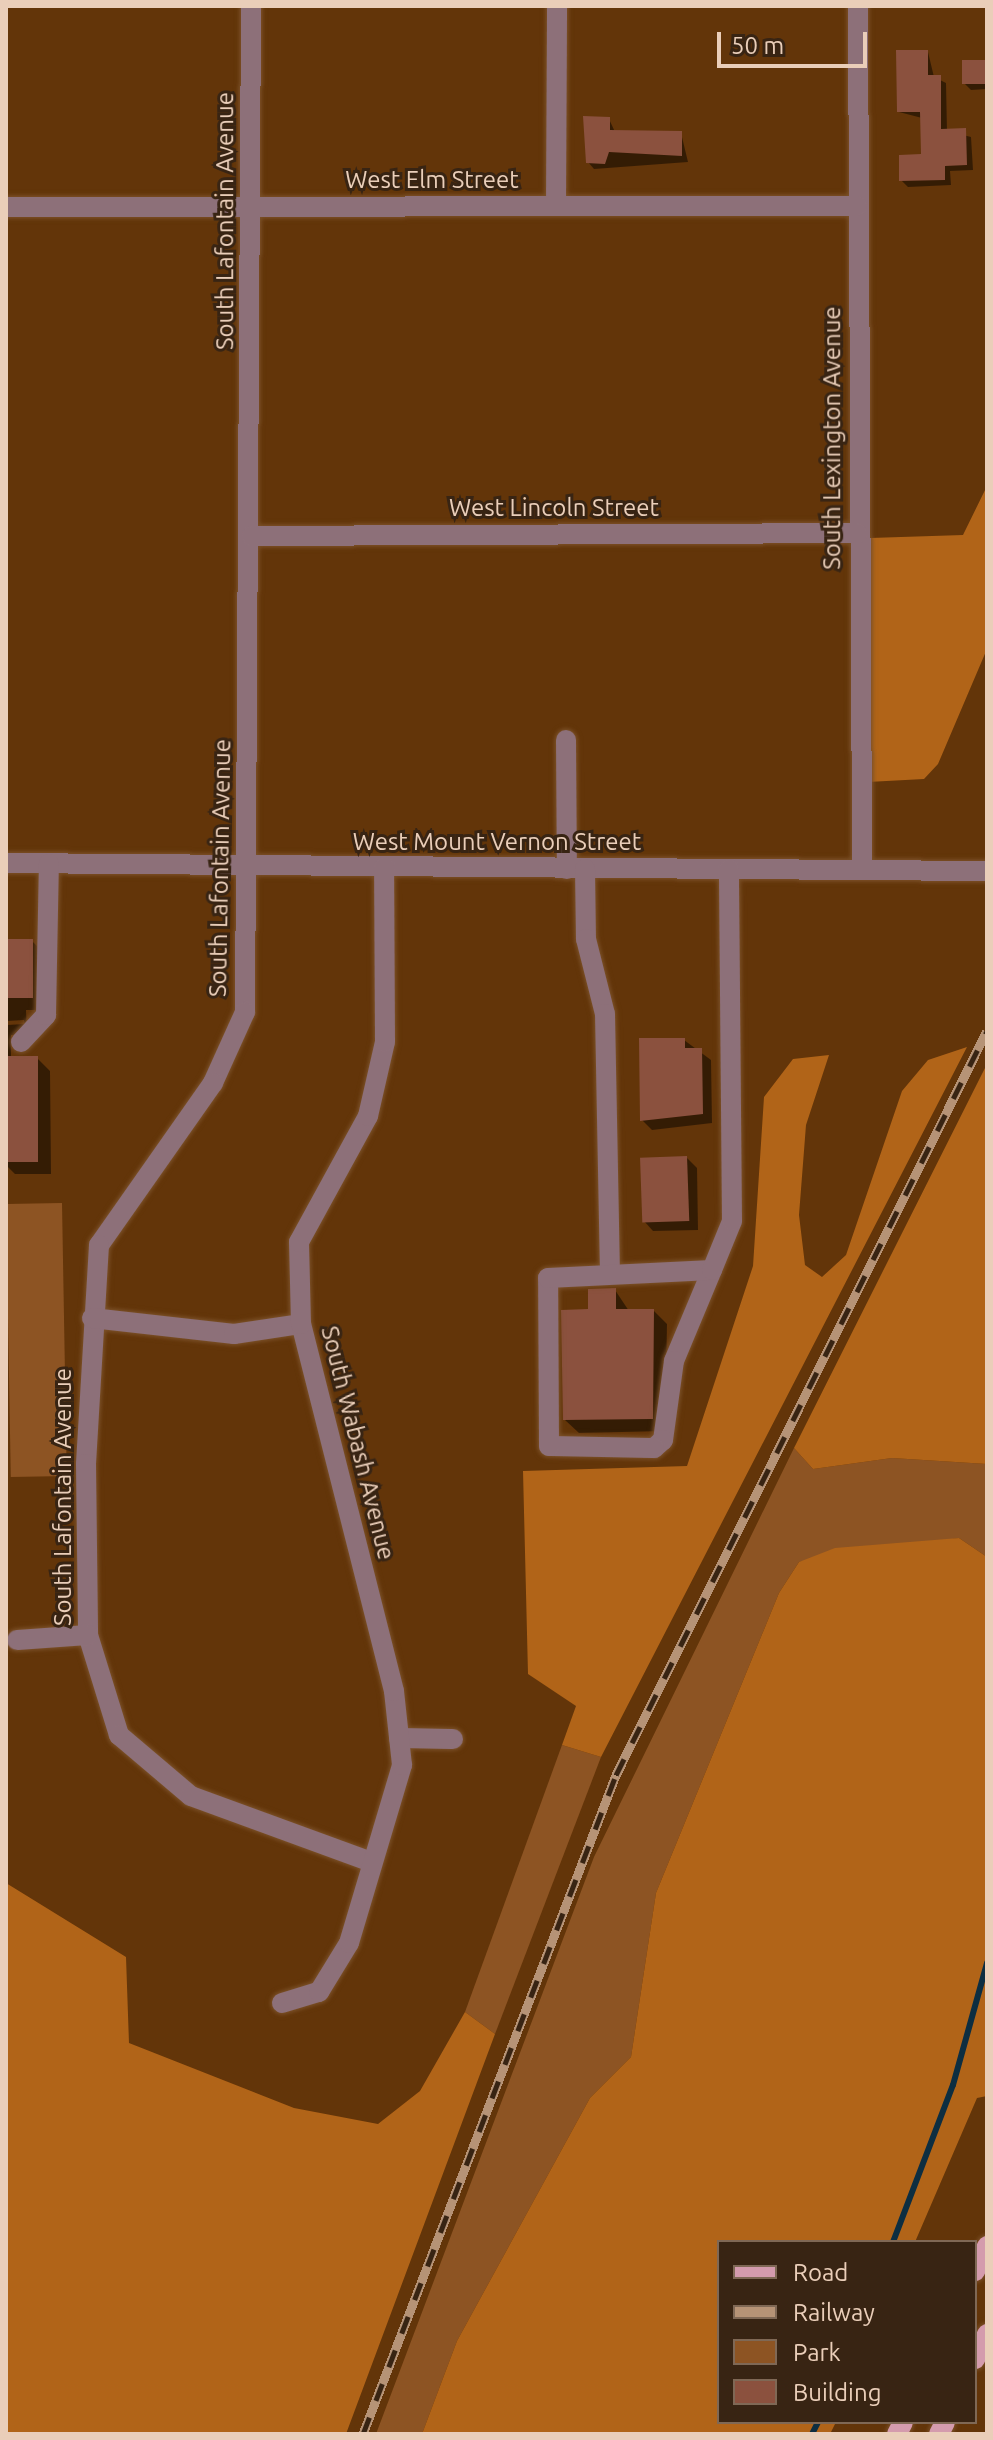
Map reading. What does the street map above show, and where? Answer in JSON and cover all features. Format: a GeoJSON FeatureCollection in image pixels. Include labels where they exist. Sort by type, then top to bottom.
{"type":"FeatureCollection","features":[{"type":"Feature","properties":{"kind":"main road"},"geometry":{"type":"LineString","coordinates":[[977,2267],[987,2246]]}},
{"type":"Feature","properties":{"kind":"main road"},"geometry":{"type":"LineString","coordinates":[[977,2355],[987,2334]]}},
{"type":"Feature","properties":{"kind":"street","name":"South Lafontain Avenue"},"geometry":{"type":"LineString","coordinates":[[251,6],[252,536],[245,1012],[213,1083],[99,1245],[92,1318],[88,1635],[119,1735],[191,1796],[369,1861]]}},
{"type":"Feature","properties":{"kind":"street"},"geometry":{"type":"LineString","coordinates":[[556,206],[557,6]]}},
{"type":"Feature","properties":{"kind":"street","name":"South Lexington Avenue"},"geometry":{"type":"LineString","coordinates":[[858,6],[857,533],[862,870]]}},
{"type":"Feature","properties":{"kind":"street","name":"West Elm Street"},"geometry":{"type":"LineString","coordinates":[[6,207],[857,206]]}},
{"type":"Feature","properties":{"kind":"street","name":"West Lincoln Street"},"geometry":{"type":"LineString","coordinates":[[252,536],[857,533]]}},
{"type":"Feature","properties":{"kind":"street"},"geometry":{"type":"LineString","coordinates":[[566,740],[576,869],[586,939],[605,1014],[610,1271]]}},
{"type":"Feature","properties":{"kind":"street","name":"West Mount Vernon Street"},"geometry":{"type":"LineString","coordinates":[[6,863],[987,871]]}},
{"type":"Feature","properties":{"kind":"street"},"geometry":{"type":"LineString","coordinates":[[21,1042],[46,1015],[49,864]]}},
{"type":"Feature","properties":{"kind":"street","name":"South Wabash Avenue"},"geometry":{"type":"LineString","coordinates":[[282,2003],[319,1992],[349,1943],[369,1861],[402,1765],[394,1691],[301,1324],[299,1242],[368,1116],[385,1042],[384,867]]}},
{"type":"Feature","properties":{"kind":"street"},"geometry":{"type":"LineString","coordinates":[[712,1270],[558,1273],[543,1287],[545,1437],[558,1450],[654,1448],[663,1440],[674,1361],[712,1270],[732,1221],[729,869]]}},
{"type":"Feature","properties":{"kind":"street"},"geometry":{"type":"LineString","coordinates":[[92,1318],[234,1334],[301,1324]]}},
{"type":"Feature","properties":{"kind":"street"},"geometry":{"type":"LineString","coordinates":[[17,1640],[88,1635]]}},
{"type":"Feature","properties":{"kind":"street"},"geometry":{"type":"LineString","coordinates":[[399,1738],[453,1739]]}},
{"type":"Feature","properties":{"kind":"green space"},"geometry":{"type":"Polygon","coordinates":[[[62,1203],[67,1476],[11,1477],[6,1204],[62,1203]]]}},
{"type":"Feature","properties":{"kind":"green space"},"geometry":{"type":"Polygon","coordinates":[[[794,1448],[813,1469],[892,1458],[987,1464],[987,1557],[959,1538],[799,1562],[779,1593],[656,1893],[631,2057],[590,2098],[457,2341],[422,2434],[376,2434],[594,1857],[794,1448]]]}},
{"type":"Feature","properties":{"kind":"green space"},"geometry":{"type":"Polygon","coordinates":[[[562,1745],[601,1757],[495,2034],[465,2012],[562,1745]]]}},
{"type":"Feature","properties":{"kind":"shaded area"},"geometry":{"type":"Polygon","coordinates":[[[987,486],[987,649],[938,764],[924,779],[868,782],[870,538],[963,535],[987,486]]]}},
{"type":"Feature","properties":{"kind":"shaded area"},"geometry":{"type":"Polygon","coordinates":[[[967,1047],[601,1757],[562,1745],[576,1706],[528,1674],[523,1471],[687,1466],[753,1266],[764,1097],[793,1059],[829,1055],[806,1125],[799,1215],[805,1265],[822,1277],[846,1255],[902,1091],[928,1060],[967,1047]]]}},
{"type":"Feature","properties":{"kind":"shaded area"},"geometry":{"type":"Polygon","coordinates":[[[987,1064],[987,1464],[892,1458],[813,1469],[794,1448],[987,1064]]]}},
{"type":"Feature","properties":{"kind":"shaded area"},"geometry":{"type":"Polygon","coordinates":[[[959,1538],[987,1557],[987,2096],[977,2098],[916,2240],[717,2240],[717,2424],[835,2424],[830,2434],[422,2434],[457,2341],[590,2098],[631,2057],[656,1893],[779,1593],[799,1562],[835,1548],[959,1538]]]}},
{"type":"Feature","properties":{"kind":"shaded area"},"geometry":{"type":"Polygon","coordinates":[[[6,1883],[126,1957],[129,2043],[294,2108],[378,2124],[420,2091],[465,2012],[495,2034],[346,2434],[6,2434],[6,1883]]]}},
{"type":"Feature","properties":{"kind":"building"},"geometry":{"type":"Polygon","coordinates":[[[896,50],[928,50],[928,75],[941,75],[941,129],[966,128],[967,165],[945,166],[945,180],[899,181],[899,155],[921,154],[920,112],[897,112],[896,50]]]}},
{"type":"Feature","properties":{"kind":"building"},"geometry":{"type":"Polygon","coordinates":[[[962,60],[987,60],[987,84],[962,84],[962,60]]]}},
{"type":"Feature","properties":{"kind":"building"},"geometry":{"type":"Polygon","coordinates":[[[583,116],[610,117],[610,130],[682,131],[682,156],[609,152],[605,164],[586,163],[583,116]]]}},
{"type":"Feature","properties":{"kind":"building"},"geometry":{"type":"Polygon","coordinates":[[[6,939],[33,939],[33,998],[6,998],[6,939]]]}},
{"type":"Feature","properties":{"kind":"building"},"geometry":{"type":"Polygon","coordinates":[[[639,1038],[685,1038],[685,1048],[702,1048],[703,1114],[640,1121],[639,1038]]]}},
{"type":"Feature","properties":{"kind":"building"},"geometry":{"type":"Polygon","coordinates":[[[6,1056],[38,1056],[38,1162],[6,1162],[6,1056]]]}},
{"type":"Feature","properties":{"kind":"building"},"geometry":{"type":"Polygon","coordinates":[[[687,1156],[689,1221],[642,1223],[640,1158],[687,1156]]]}},
{"type":"Feature","properties":{"kind":"building"},"geometry":{"type":"Polygon","coordinates":[[[616,1288],[616,1309],[654,1309],[653,1419],[563,1420],[561,1310],[588,1309],[588,1289],[616,1288]]]}},
{"type":"Feature","properties":{"kind":"waterway"},"geometry":{"type":"LineString","coordinates":[[894,2240],[953,2085],[987,1963]]}},
{"type":"Feature","properties":{"kind":"waterway"},"geometry":{"type":"LineString","coordinates":[[812,2434],[817,2424]]}},
{"type":"Feature","properties":{"kind":"railway"},"geometry":{"type":"LineString","coordinates":[[363,2434],[616,1775],[987,1031]]}}]}
